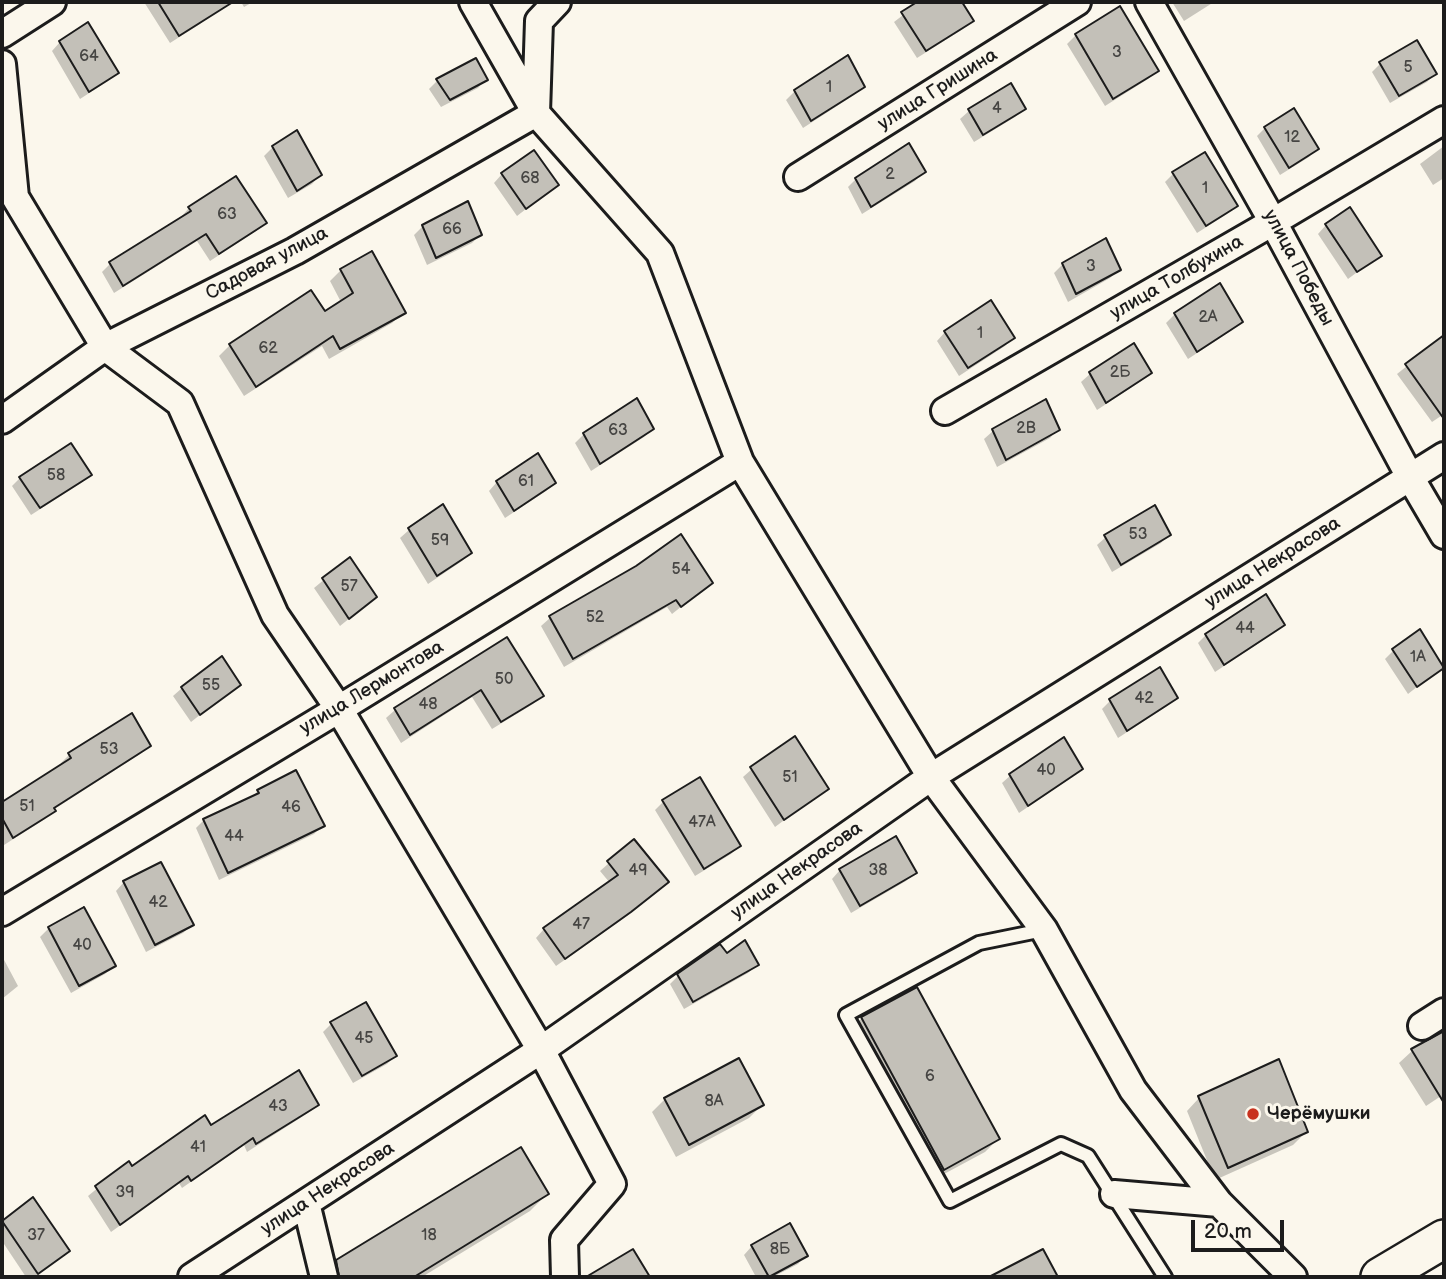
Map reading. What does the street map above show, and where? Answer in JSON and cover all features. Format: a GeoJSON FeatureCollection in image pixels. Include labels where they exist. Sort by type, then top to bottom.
{"type":"FeatureCollection","features":[{"type":"Feature","properties":{"kind":"main road"},"geometry":{"type":"LineString","coordinates":[[1380,1277],[1444,1239]]}},
{"type":"Feature","properties":{"kind":"street"},"geometry":{"type":"LineString","coordinates":[[2,34],[52,2]]}},
{"type":"Feature","properties":{"kind":"street"},"geometry":{"type":"LineString","coordinates":[[473,2],[536,113],[660,253],[740,461],[931,777],[1044,930],[1133,1090],[1219,1203],[1293,1277]]}},
{"type":"Feature","properties":{"kind":"street"},"geometry":{"type":"LineString","coordinates":[[536,113],[539,21],[557,2]]}},
{"type":"Feature","properties":{"kind":"street","name":"улица Гришина"},"geometry":{"type":"LineString","coordinates":[[798,177],[1077,2]]}},
{"type":"Feature","properties":{"kind":"street","name":"улица Победы"},"geometry":{"type":"LineString","coordinates":[[1149,2],[1444,535]]}},
{"type":"Feature","properties":{"kind":"street"},"geometry":{"type":"LineString","coordinates":[[2,64],[15,197],[105,347],[180,403],[275,615],[339,709],[541,1050],[612,1184],[564,1240],[563,1277]]}},
{"type":"Feature","properties":{"kind":"street","name":"Садовая улица"},"geometry":{"type":"LineString","coordinates":[[2,420],[105,347],[295,251],[536,113]]}},
{"type":"Feature","properties":{"kind":"street","name":"улица Толбухина"},"geometry":{"type":"LineString","coordinates":[[944,411],[1273,222],[1444,120]]}},
{"type":"Feature","properties":{"kind":"street","name":"улица Некрасова"},"geometry":{"type":"LineString","coordinates":[[191,1277],[541,1050],[931,777],[1444,456]]}},
{"type":"Feature","properties":{"kind":"street","name":"улица Лермонтова"},"geometry":{"type":"LineString","coordinates":[[2,912],[339,709],[740,461]]}},
{"type":"Feature","properties":{"kind":"street"},"geometry":{"type":"LineString","coordinates":[[1422,1026],[1444,1012]]}},
{"type":"Feature","properties":{"kind":"street"},"geometry":{"type":"LineString","coordinates":[[1114,1194],[1219,1203]]}},
{"type":"Feature","properties":{"kind":"street"},"geometry":{"type":"LineString","coordinates":[[306,1203],[324,1277]]}},
{"type":"Feature","properties":{"kind":"lane"},"geometry":{"type":"LineString","coordinates":[[1044,930],[979,943],[846,1015],[950,1201],[1061,1144],[1088,1156],[1165,1277]]}},
{"type":"Feature","properties":{"kind":"building"},"geometry":{"type":"Polygon","coordinates":[[[158,2],[233,2],[179,36],[158,2]]]}},
{"type":"Feature","properties":{"kind":"building"},"geometry":{"type":"Polygon","coordinates":[[[917,2],[962,2],[974,21],[926,51],[901,12],[917,2]]]}},
{"type":"Feature","properties":{"kind":"building"},"geometry":{"type":"Polygon","coordinates":[[[1120,6],[1159,71],[1113,99],[1075,34],[1120,6]]]}},
{"type":"Feature","properties":{"kind":"building"},"geometry":{"type":"Polygon","coordinates":[[[88,22],[119,73],[89,92],[59,41],[88,22]]]}},
{"type":"Feature","properties":{"kind":"building"},"geometry":{"type":"Polygon","coordinates":[[[1417,40],[1437,74],[1399,96],[1379,62],[1417,40]]]}},
{"type":"Feature","properties":{"kind":"building"},"geometry":{"type":"Polygon","coordinates":[[[848,55],[865,87],[811,121],[794,90],[848,55]]]}},
{"type":"Feature","properties":{"kind":"building"},"geometry":{"type":"Polygon","coordinates":[[[476,58],[488,80],[450,100],[436,79],[476,58]]]}},
{"type":"Feature","properties":{"kind":"building"},"geometry":{"type":"Polygon","coordinates":[[[1011,83],[1026,109],[983,135],[968,109],[1011,83]]]}},
{"type":"Feature","properties":{"kind":"building"},"geometry":{"type":"Polygon","coordinates":[[[1294,108],[1319,149],[1289,168],[1264,127],[1294,108]]]}},
{"type":"Feature","properties":{"kind":"building"},"geometry":{"type":"Polygon","coordinates":[[[297,130],[322,175],[297,191],[272,146],[297,130]]]}},
{"type":"Feature","properties":{"kind":"building"},"geometry":{"type":"Polygon","coordinates":[[[909,143],[926,172],[871,207],[855,178],[909,143]]]}},
{"type":"Feature","properties":{"kind":"building"},"geometry":{"type":"Polygon","coordinates":[[[534,150],[559,185],[526,209],[501,173],[534,150]]]}},
{"type":"Feature","properties":{"kind":"building"},"geometry":{"type":"Polygon","coordinates":[[[1205,152],[1238,206],[1206,226],[1172,172],[1205,152]]]}},
{"type":"Feature","properties":{"kind":"building"},"geometry":{"type":"Polygon","coordinates":[[[236,176],[267,223],[219,254],[206,234],[123,286],[109,262],[191,211],[188,207],[236,176]]]}},
{"type":"Feature","properties":{"kind":"building"},"geometry":{"type":"Polygon","coordinates":[[[468,201],[482,235],[436,258],[422,225],[468,201]]]}},
{"type":"Feature","properties":{"kind":"building"},"geometry":{"type":"Polygon","coordinates":[[[1350,207],[1382,256],[1357,272],[1325,224],[1350,207]]]}},
{"type":"Feature","properties":{"kind":"building"},"geometry":{"type":"Polygon","coordinates":[[[1106,238],[1121,270],[1076,294],[1062,263],[1106,238]]]}},
{"type":"Feature","properties":{"kind":"building"},"geometry":{"type":"Polygon","coordinates":[[[372,251],[406,313],[340,349],[333,336],[256,387],[229,344],[311,290],[325,311],[353,293],[340,269],[372,251]]]}},
{"type":"Feature","properties":{"kind":"building"},"geometry":{"type":"Polygon","coordinates":[[[1220,283],[1243,322],[1197,352],[1174,313],[1220,283]]]}},
{"type":"Feature","properties":{"kind":"building"},"geometry":{"type":"Polygon","coordinates":[[[991,300],[1015,338],[968,368],[944,331],[991,300]]]}},
{"type":"Feature","properties":{"kind":"building"},"geometry":{"type":"Polygon","coordinates":[[[1444,335],[1444,419],[1405,364],[1444,335]]]}},
{"type":"Feature","properties":{"kind":"building"},"geometry":{"type":"Polygon","coordinates":[[[1134,343],[1152,373],[1106,403],[1089,372],[1134,343]]]}},
{"type":"Feature","properties":{"kind":"building"},"geometry":{"type":"Polygon","coordinates":[[[637,398],[654,429],[600,464],[583,433],[637,398]]]}},
{"type":"Feature","properties":{"kind":"building"},"geometry":{"type":"Polygon","coordinates":[[[1046,399],[1060,430],[1006,460],[992,429],[1046,399]]]}},
{"type":"Feature","properties":{"kind":"building"},"geometry":{"type":"Polygon","coordinates":[[[71,443],[92,475],[40,508],[19,477],[71,443]]]}},
{"type":"Feature","properties":{"kind":"building"},"geometry":{"type":"Polygon","coordinates":[[[538,453],[556,483],[514,511],[496,481],[538,453]]]}},
{"type":"Feature","properties":{"kind":"building"},"geometry":{"type":"Polygon","coordinates":[[[443,504],[472,553],[437,576],[408,528],[443,504]]]}},
{"type":"Feature","properties":{"kind":"building"},"geometry":{"type":"Polygon","coordinates":[[[1155,505],[1171,535],[1121,565],[1104,535],[1155,505]]]}},
{"type":"Feature","properties":{"kind":"building"},"geometry":{"type":"Polygon","coordinates":[[[681,534],[713,583],[681,607],[676,600],[573,659],[549,616],[636,566],[681,534]]]}},
{"type":"Feature","properties":{"kind":"building"},"geometry":{"type":"Polygon","coordinates":[[[350,557],[377,597],[349,619],[322,578],[350,557]]]}},
{"type":"Feature","properties":{"kind":"building"},"geometry":{"type":"Polygon","coordinates":[[[1266,594],[1285,625],[1224,665],[1205,634],[1266,594]]]}},
{"type":"Feature","properties":{"kind":"building"},"geometry":{"type":"Polygon","coordinates":[[[1420,629],[1444,668],[1417,687],[1392,649],[1420,629]]]}},
{"type":"Feature","properties":{"kind":"building"},"geometry":{"type":"Polygon","coordinates":[[[507,637],[544,696],[501,722],[481,690],[410,735],[394,708],[507,637]]]}},
{"type":"Feature","properties":{"kind":"building"},"geometry":{"type":"Polygon","coordinates":[[[222,656],[241,685],[200,715],[181,687],[222,656]]]}},
{"type":"Feature","properties":{"kind":"building"},"geometry":{"type":"Polygon","coordinates":[[[1160,667],[1178,698],[1127,731],[1109,699],[1160,667]]]}},
{"type":"Feature","properties":{"kind":"building"},"geometry":{"type":"Polygon","coordinates":[[[132,713],[151,746],[54,808],[56,811],[13,838],[2,818],[2,802],[71,758],[68,753],[132,713]]]}},
{"type":"Feature","properties":{"kind":"building"},"geometry":{"type":"Polygon","coordinates":[[[795,736],[829,789],[784,820],[750,767],[795,736]]]}},
{"type":"Feature","properties":{"kind":"building"},"geometry":{"type":"Polygon","coordinates":[[[1064,737],[1083,769],[1028,806],[1009,774],[1064,737]]]}},
{"type":"Feature","properties":{"kind":"building"},"geometry":{"type":"Polygon","coordinates":[[[296,770],[325,826],[228,873],[203,819],[259,793],[257,790],[296,770]]]}},
{"type":"Feature","properties":{"kind":"building"},"geometry":{"type":"Polygon","coordinates":[[[700,777],[741,846],[704,869],[662,800],[700,777]]]}},
{"type":"Feature","properties":{"kind":"building"},"geometry":{"type":"Polygon","coordinates":[[[896,836],[917,873],[860,906],[839,869],[896,836]]]}},
{"type":"Feature","properties":{"kind":"building"},"geometry":{"type":"Polygon","coordinates":[[[634,839],[669,882],[565,959],[543,928],[618,875],[607,861],[634,839]]]}},
{"type":"Feature","properties":{"kind":"building"},"geometry":{"type":"Polygon","coordinates":[[[161,862],[194,925],[155,945],[123,881],[161,862]]]}},
{"type":"Feature","properties":{"kind":"building"},"geometry":{"type":"Polygon","coordinates":[[[84,907],[116,966],[79,986],[48,927],[84,907]]]}},
{"type":"Feature","properties":{"kind":"building"},"geometry":{"type":"Polygon","coordinates":[[[745,940],[759,965],[693,1002],[677,974],[720,944],[727,953],[745,940]]]}},
{"type":"Feature","properties":{"kind":"building"},"geometry":{"type":"Polygon","coordinates":[[[917,987],[1000,1139],[944,1170],[861,1017],[917,987]]]}},
{"type":"Feature","properties":{"kind":"building"},"geometry":{"type":"Polygon","coordinates":[[[366,1002],[397,1056],[362,1076],[330,1022],[366,1002]]]}},
{"type":"Feature","properties":{"kind":"building"},"geometry":{"type":"Polygon","coordinates":[[[1444,1031],[1444,1103],[1411,1049],[1444,1031]]]}},
{"type":"Feature","properties":{"kind":"building"},"geometry":{"type":"Polygon","coordinates":[[[739,1058],[764,1105],[689,1145],[664,1098],[739,1058]]]}},
{"type":"Feature","properties":{"kind":"building","name":"Черёмушки"},"geometry":{"type":"Polygon","coordinates":[[[1279,1059],[1308,1132],[1228,1168],[1198,1096],[1279,1059]]]}},
{"type":"Feature","properties":{"kind":"building"},"geometry":{"type":"Polygon","coordinates":[[[299,1070],[319,1105],[256,1144],[253,1138],[191,1181],[188,1176],[120,1225],[95,1186],[129,1161],[132,1166],[205,1115],[211,1125],[299,1070]]]}},
{"type":"Feature","properties":{"kind":"building"},"geometry":{"type":"Polygon","coordinates":[[[521,1147],[549,1194],[414,1277],[339,1277],[336,1260],[521,1147]]]}},
{"type":"Feature","properties":{"kind":"building"},"geometry":{"type":"Polygon","coordinates":[[[33,1197],[70,1251],[38,1274],[2,1221],[33,1197]]]}},
{"type":"Feature","properties":{"kind":"building"},"geometry":{"type":"Polygon","coordinates":[[[790,1223],[808,1256],[769,1277],[751,1245],[790,1223]]]}},
{"type":"Feature","properties":{"kind":"building"},"geometry":{"type":"Polygon","coordinates":[[[633,1249],[650,1277],[586,1277],[633,1249]]]}},
{"type":"Feature","properties":{"kind":"building"},"geometry":{"type":"Polygon","coordinates":[[[1043,1249],[1058,1277],[989,1277],[1043,1249]]]}},
{"type":"Feature","properties":{"kind":"place","name":"Черёмушки"},"geometry":{"type":"Point","coordinates":[1253,1114]}}]}
